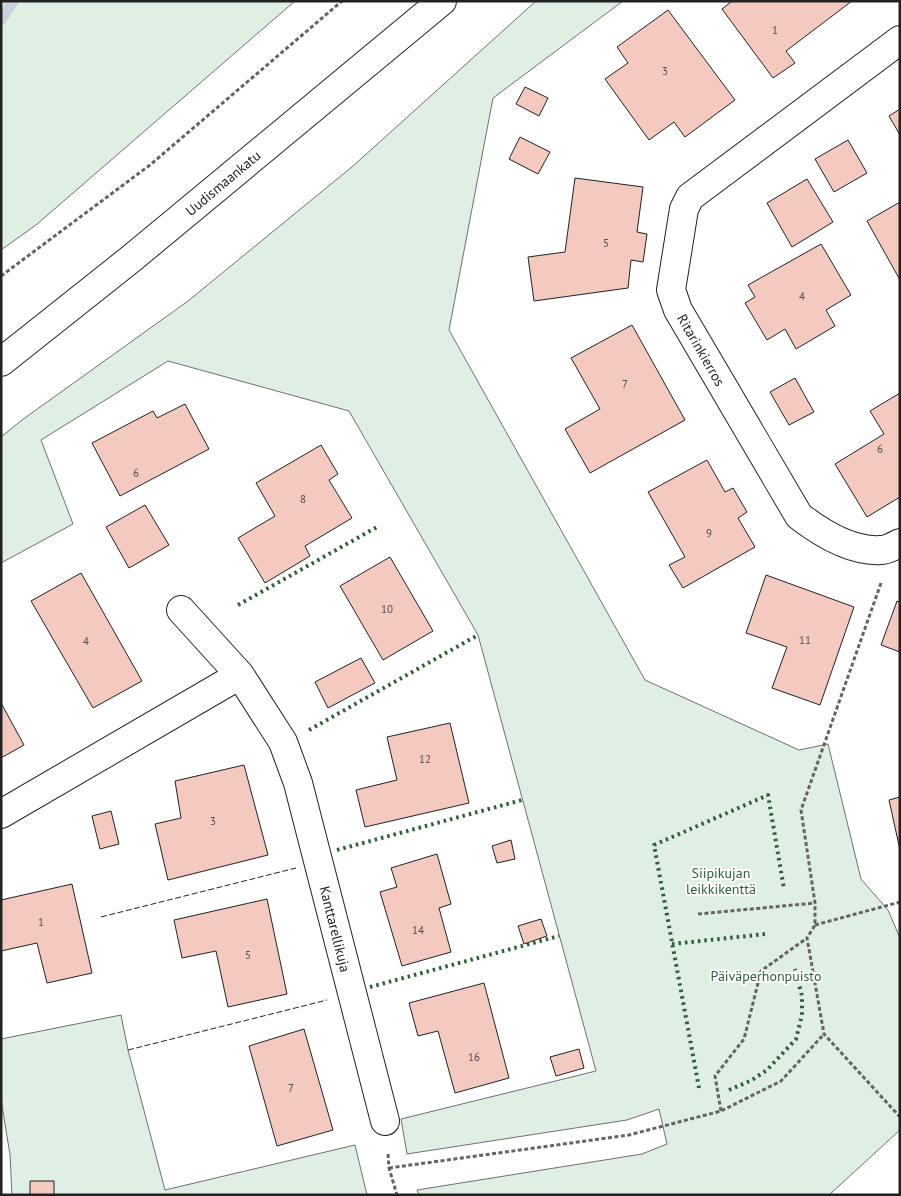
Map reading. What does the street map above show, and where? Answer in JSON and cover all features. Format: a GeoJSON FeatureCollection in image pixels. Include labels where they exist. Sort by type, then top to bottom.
{"type":"FeatureCollection","features":[{"type":"Feature","properties":{"kind":"street","name":"Uudismaankatu"},"geometry":{"type":"LineString","coordinates":[[1,362],[132,258],[442,1]]}},
{"type":"Feature","properties":{"kind":"street","name":"Ritarinkierros"},"geometry":{"type":"LineString","coordinates":[[892,547],[869,550],[850,545],[815,529],[799,516],[678,310],[671,290],[684,209],[690,197],[900,40]]}},
{"type":"Feature","properties":{"kind":"street","name":"Kanttarellikuja"},"geometry":{"type":"LineString","coordinates":[[181,610],[240,675],[283,742],[298,783],[385,1121]]}},
{"type":"Feature","properties":{"kind":"street"},"geometry":{"type":"LineString","coordinates":[[1,814],[240,675]]}},
{"type":"Feature","properties":{"kind":"path"},"geometry":{"type":"LineString","coordinates":[[1,276],[150,165],[342,1]]}},
{"type":"Feature","properties":{"kind":"path"},"geometry":{"type":"LineString","coordinates":[[721,1111],[714,1076],[744,1039],[761,971],[807,938],[815,925],[815,903],[801,810],[882,582],[892,547]]}},
{"type":"Feature","properties":{"kind":"path"},"geometry":{"type":"LineString","coordinates":[[815,925],[900,902]]}},
{"type":"Feature","properties":{"kind":"path"},"geometry":{"type":"LineString","coordinates":[[698,914],[815,903]]}},
{"type":"Feature","properties":{"kind":"path"},"geometry":{"type":"LineString","coordinates":[[807,938],[824,1034],[900,1117]]}},
{"type":"Feature","properties":{"kind":"path"},"geometry":{"type":"LineString","coordinates":[[389,1168],[629,1136],[721,1111],[781,1081],[824,1034]]}},
{"type":"Feature","properties":{"kind":"path"},"geometry":{"type":"LineString","coordinates":[[385,1121],[389,1168],[397,1195]]}},
{"type":"Feature","properties":{"kind":"green space"},"geometry":{"type":"Polygon","coordinates":[[[1,1],[295,1],[36,225],[1,250],[1,1]]]}},
{"type":"Feature","properties":{"kind":"green space"},"geometry":{"type":"Polygon","coordinates":[[[536,1],[623,1],[493,98],[449,330],[645,680],[799,750],[828,744],[861,879],[888,910],[900,938],[900,1130],[829,1195],[419,1195],[417,1190],[642,1154],[667,1144],[659,1109],[627,1120],[407,1154],[401,1119],[596,1071],[478,635],[349,411],[168,361],[41,440],[73,524],[1,563],[1,437],[188,301],[353,166],[536,1]]]}},
{"type":"Feature","properties":{"kind":"green space"},"geometry":{"type":"Polygon","coordinates":[[[121,1015],[128,1050],[165,1190],[355,1145],[367,1195],[12,1195],[10,1155],[1,1099],[1,1039],[121,1015]]]}},
{"type":"Feature","properties":{"kind":"building"},"geometry":{"type":"Polygon","coordinates":[[[732,1],[852,1],[786,51],[795,63],[773,78],[722,9],[732,1]]]}},
{"type":"Feature","properties":{"kind":"building"},"geometry":{"type":"Polygon","coordinates":[[[668,10],[735,100],[685,137],[674,122],[649,140],[605,79],[628,63],[617,47],[668,10]]]}},
{"type":"Feature","properties":{"kind":"building"},"geometry":{"type":"Polygon","coordinates":[[[525,87],[548,98],[539,116],[516,104],[525,87]]]}},
{"type":"Feature","properties":{"kind":"building"},"geometry":{"type":"Polygon","coordinates":[[[900,109],[900,135],[889,116],[900,109]]]}},
{"type":"Feature","properties":{"kind":"building"},"geometry":{"type":"Polygon","coordinates":[[[520,137],[550,152],[538,174],[509,159],[520,137]]]}},
{"type":"Feature","properties":{"kind":"building"},"geometry":{"type":"Polygon","coordinates":[[[848,140],[867,173],[834,192],[815,159],[848,140]]]}},
{"type":"Feature","properties":{"kind":"building"},"geometry":{"type":"Polygon","coordinates":[[[575,178],[643,187],[637,232],[647,234],[643,262],[631,260],[628,288],[534,301],[528,257],[565,252],[575,178]]]}},
{"type":"Feature","properties":{"kind":"building"},"geometry":{"type":"Polygon","coordinates":[[[807,179],[833,222],[792,247],[767,203],[807,179]]]}},
{"type":"Feature","properties":{"kind":"building"},"geometry":{"type":"Polygon","coordinates":[[[900,202],[900,280],[867,221],[900,202]]]}},
{"type":"Feature","properties":{"kind":"building"},"geometry":{"type":"Polygon","coordinates":[[[821,244],[851,295],[826,310],[835,326],[796,349],[785,329],[767,340],[745,303],[755,297],[748,285],[821,244]]]}},
{"type":"Feature","properties":{"kind":"building"},"geometry":{"type":"Polygon","coordinates":[[[632,325],[685,420],[590,473],[565,429],[600,409],[571,358],[632,325]]]}},
{"type":"Feature","properties":{"kind":"building"},"geometry":{"type":"Polygon","coordinates":[[[795,378],[814,412],[789,425],[770,392],[795,378]]]}},
{"type":"Feature","properties":{"kind":"building"},"geometry":{"type":"Polygon","coordinates":[[[900,393],[900,497],[867,517],[835,464],[884,434],[870,411],[900,393]]]}},
{"type":"Feature","properties":{"kind":"building"},"geometry":{"type":"Polygon","coordinates":[[[185,404],[209,449],[120,496],[92,443],[153,411],[157,418],[185,404]]]}},
{"type":"Feature","properties":{"kind":"building"},"geometry":{"type":"Polygon","coordinates":[[[321,445],[338,474],[329,480],[352,518],[305,546],[310,556],[265,583],[238,538],[275,516],[256,483],[321,445]]]}},
{"type":"Feature","properties":{"kind":"building"},"geometry":{"type":"Polygon","coordinates":[[[707,460],[725,492],[733,488],[747,512],[738,518],[755,547],[683,588],[669,565],[685,557],[648,492],[707,460]]]}},
{"type":"Feature","properties":{"kind":"building"},"geometry":{"type":"Polygon","coordinates":[[[145,505],[169,545],[129,568],[106,527],[145,505]]]}},
{"type":"Feature","properties":{"kind":"building"},"geometry":{"type":"Polygon","coordinates":[[[390,557],[433,631],[383,660],[340,586],[390,557]]]}},
{"type":"Feature","properties":{"kind":"building"},"geometry":{"type":"Polygon","coordinates":[[[81,573],[142,681],[93,708],[31,601],[81,573]]]}},
{"type":"Feature","properties":{"kind":"building"},"geometry":{"type":"Polygon","coordinates":[[[766,575],[854,607],[820,705],[772,688],[787,647],[746,633],[766,575]]]}},
{"type":"Feature","properties":{"kind":"building"},"geometry":{"type":"Polygon","coordinates":[[[897,601],[900,602],[900,652],[881,645],[897,601]]]}},
{"type":"Feature","properties":{"kind":"building"},"geometry":{"type":"Polygon","coordinates":[[[361,658],[375,683],[328,708],[315,682],[361,658]]]}},
{"type":"Feature","properties":{"kind":"building"},"geometry":{"type":"Polygon","coordinates":[[[1,703],[24,745],[1,758],[1,703]]]}},
{"type":"Feature","properties":{"kind":"building"},"geometry":{"type":"Polygon","coordinates":[[[450,723],[469,803],[365,827],[356,790],[397,780],[387,737],[450,723]]]}},
{"type":"Feature","properties":{"kind":"building"},"geometry":{"type":"Polygon","coordinates":[[[244,765],[268,855],[168,880],[155,824],[181,818],[175,781],[244,765]]]}},
{"type":"Feature","properties":{"kind":"building"},"geometry":{"type":"Polygon","coordinates":[[[900,797],[900,850],[889,800],[900,797]]]}},
{"type":"Feature","properties":{"kind":"building"},"geometry":{"type":"Polygon","coordinates":[[[111,811],[119,844],[100,849],[92,816],[111,811]]]}},
{"type":"Feature","properties":{"kind":"building"},"geometry":{"type":"Polygon","coordinates":[[[511,840],[515,859],[497,863],[492,846],[511,840]]]}},
{"type":"Feature","properties":{"kind":"building"},"geometry":{"type":"Polygon","coordinates":[[[437,854],[451,904],[439,908],[451,952],[402,966],[380,892],[397,887],[391,868],[437,854]]]}},
{"type":"Feature","properties":{"kind":"building"},"geometry":{"type":"Polygon","coordinates":[[[72,884],[92,973],[47,983],[37,943],[1,951],[1,900],[72,884]]]}},
{"type":"Feature","properties":{"kind":"building"},"geometry":{"type":"Polygon","coordinates":[[[267,899],[287,994],[228,1007],[216,951],[182,958],[174,920],[267,899]]]}},
{"type":"Feature","properties":{"kind":"building"},"geometry":{"type":"Polygon","coordinates":[[[541,919],[547,936],[524,944],[518,926],[541,919]]]}},
{"type":"Feature","properties":{"kind":"building"},"geometry":{"type":"Polygon","coordinates":[[[484,983],[509,1078],[455,1093],[438,1031],[418,1036],[409,1003],[484,983]]]}},
{"type":"Feature","properties":{"kind":"building"},"geometry":{"type":"Polygon","coordinates":[[[304,1029],[333,1130],[277,1146],[249,1046],[304,1029]]]}},
{"type":"Feature","properties":{"kind":"building"},"geometry":{"type":"Polygon","coordinates":[[[579,1049],[584,1068],[556,1076],[550,1057],[579,1049]]]}},
{"type":"Feature","properties":{"kind":"building"},"geometry":{"type":"Polygon","coordinates":[[[30,1181],[54,1181],[54,1195],[30,1195],[30,1181]]]}},
{"type":"Feature","properties":{"kind":"waterway"},"geometry":{"type":"LineString","coordinates":[[1,20],[13,1]]}},
{"type":"Feature","properties":{"kind":"hedge"},"geometry":{"type":"LineString","coordinates":[[238,605],[377,527]]}},
{"type":"Feature","properties":{"kind":"hedge"},"geometry":{"type":"LineString","coordinates":[[309,730],[478,635]]}},
{"type":"Feature","properties":{"kind":"hedge"},"geometry":{"type":"LineString","coordinates":[[699,1088],[654,845],[768,795],[784,889]]}},
{"type":"Feature","properties":{"kind":"hedge"},"geometry":{"type":"LineString","coordinates":[[337,850],[522,800]]}},
{"type":"Feature","properties":{"kind":"hedge"},"geometry":{"type":"LineString","coordinates":[[672,944],[766,934]]}},
{"type":"Feature","properties":{"kind":"hedge"},"geometry":{"type":"LineString","coordinates":[[370,987],[559,936]]}},
{"type":"Feature","properties":{"kind":"hedge"},"geometry":{"type":"LineString","coordinates":[[729,1090],[752,1080],[767,1070],[796,1039],[802,1015],[802,996],[795,969]]}},
{"type":"Feature","properties":{"kind":"fence"},"geometry":{"type":"LineString","coordinates":[[101,917],[296,868]]}},
{"type":"Feature","properties":{"kind":"fence"},"geometry":{"type":"LineString","coordinates":[[128,1050],[327,1000]]}},
{"type":"Feature","properties":{"kind":"park label","name":"Siipikujan leikkikenttä"},"geometry":{"type":"Point","coordinates":[721,882]}},
{"type":"Feature","properties":{"kind":"park label","name":"Päiväperhonpuisto"},"geometry":{"type":"Point","coordinates":[766,976]}}]}
